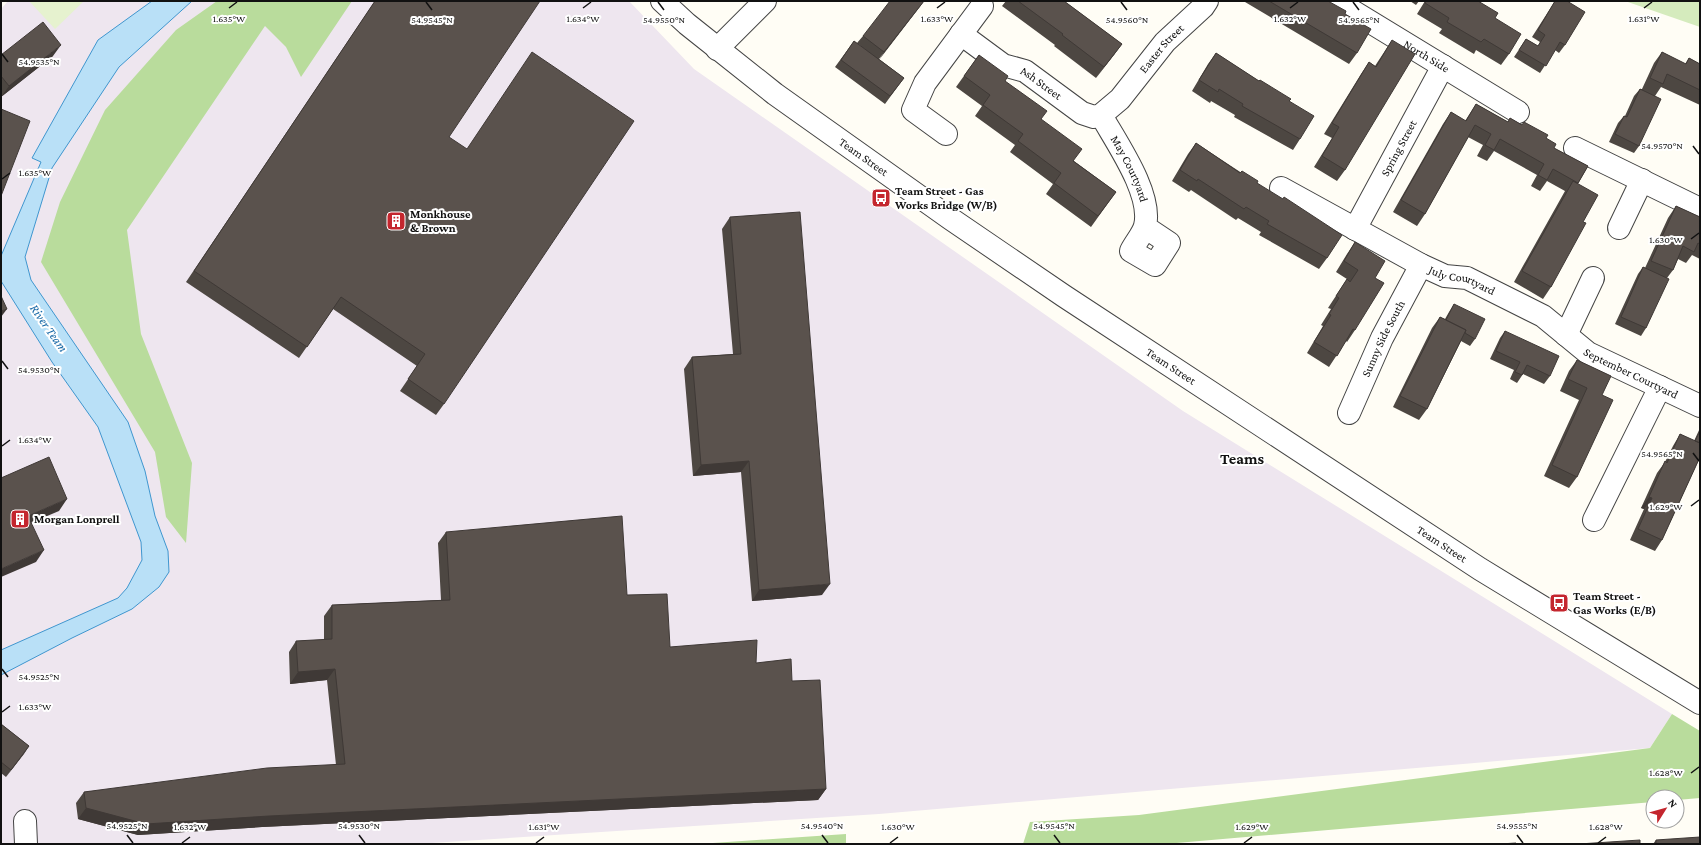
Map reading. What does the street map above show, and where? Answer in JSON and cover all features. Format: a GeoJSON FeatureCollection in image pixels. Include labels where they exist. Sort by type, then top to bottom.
{"type":"FeatureCollection","features":[{"type":"Feature","properties":{"kind":"street","name":"Team Street"},"geometry":{"type":"LineString","coordinates":[[662,1],[717,49],[775,94],[951,219],[1174,370],[1480,569],[1700,703]]}},
{"type":"Feature","properties":{"kind":"street"},"geometry":{"type":"LineString","coordinates":[[717,49],[765,1]]}},
{"type":"Feature","properties":{"kind":"street","name":"Easter Street"},"geometry":{"type":"LineString","coordinates":[[1101,115],[1120,99],[1165,42],[1203,7],[1207,1]]}},
{"type":"Feature","properties":{"kind":"street","name":"North Side"},"geometry":{"type":"LineString","coordinates":[[1336,1],[1518,112]]}},
{"type":"Feature","properties":{"kind":"street"},"geometry":{"type":"LineString","coordinates":[[946,134],[913,110],[925,83],[982,6]]}},
{"type":"Feature","properties":{"kind":"street","name":"Ash Street"},"geometry":{"type":"LineString","coordinates":[[961,34],[1003,65],[1025,71],[1082,113],[1094,117],[1101,115]]}},
{"type":"Feature","properties":{"kind":"street","name":"Spring Street"},"geometry":{"type":"LineString","coordinates":[[1355,229],[1443,66]]}},
{"type":"Feature","properties":{"kind":"street","name":"May Courtyard"},"geometry":{"type":"LineString","coordinates":[[1101,115],[1135,178],[1144,201],[1145,227]]}},
{"type":"Feature","properties":{"kind":"street"},"geometry":{"type":"LineString","coordinates":[[1575,148],[1700,209]]}},
{"type":"Feature","properties":{"kind":"street"},"geometry":{"type":"LineString","coordinates":[[1619,228],[1642,180]]}},
{"type":"Feature","properties":{"kind":"street"},"geometry":{"type":"LineString","coordinates":[[1281,188],[1355,229]]}},
{"type":"Feature","properties":{"kind":"street","name":"July Courtyard"},"geometry":{"type":"LineString","coordinates":[[1355,229],[1421,265],[1445,276],[1467,278],[1542,316],[1566,335]]}},
{"type":"Feature","properties":{"kind":"street","name":"Sunny Side South"},"geometry":{"type":"LineString","coordinates":[[1349,413],[1382,338],[1421,265]]}},
{"type":"Feature","properties":{"kind":"street"},"geometry":{"type":"LineString","coordinates":[[1566,335],[1593,278]]}},
{"type":"Feature","properties":{"kind":"street","name":"September Courtyard"},"geometry":{"type":"LineString","coordinates":[[1566,335],[1588,353],[1700,406]]}},
{"type":"Feature","properties":{"kind":"street"},"geometry":{"type":"LineString","coordinates":[[1594,520],[1660,387]]}},
{"type":"Feature","properties":{"kind":"street"},"geometry":{"type":"LineString","coordinates":[[25,821],[26,844]]}},
{"type":"Feature","properties":{"kind":"shaded area"},"geometry":{"type":"Polygon","coordinates":[[[8,1],[629,1],[694,69],[1183,411],[1672,714],[1650,748],[879,814],[416,844],[1,844],[1,9],[8,1]]]}},
{"type":"Feature","properties":{"kind":"green space"},"geometry":{"type":"Polygon","coordinates":[[[84,1],[55,29],[30,2],[84,1]]]}},
{"type":"Feature","properties":{"kind":"green space"},"geometry":{"type":"Polygon","coordinates":[[[217,1],[352,1],[301,77],[286,47],[265,26],[127,230],[141,334],[192,463],[186,543],[166,517],[155,452],[41,262],[60,202],[105,110],[176,30],[217,1]]]}},
{"type":"Feature","properties":{"kind":"green space"},"geometry":{"type":"Polygon","coordinates":[[[1625,1],[1700,1],[1700,27],[1625,1]]]}},
{"type":"Feature","properties":{"kind":"green space"},"geometry":{"type":"Polygon","coordinates":[[[1672,714],[1700,731],[1700,798],[1685,799],[1685,789],[1645,789],[1645,803],[1165,844],[1023,844],[1030,822],[1139,815],[1650,748],[1672,714]]]}},
{"type":"Feature","properties":{"kind":"green space"},"geometry":{"type":"Polygon","coordinates":[[[846,834],[846,844],[698,844],[846,834]]]}},
{"type":"Feature","properties":{"kind":"water","name":"River Team"},"geometry":{"type":"Polygon","coordinates":[[[152,1],[192,1],[119,67],[52,168],[25,257],[31,280],[128,422],[145,471],[155,516],[168,551],[169,572],[159,587],[132,609],[1,675],[1,650],[118,598],[127,588],[142,560],[141,542],[98,427],[52,362],[1,281],[1,256],[41,162],[32,158],[98,40],[152,1]]]}},
{"type":"Feature","properties":{"kind":"building","name":"Monkhouse & Brown"},"geometry":{"type":"Polygon","coordinates":[[[375,1],[540,1],[449,137],[467,149],[532,52],[634,121],[444,404],[408,379],[425,354],[341,297],[307,347],[194,271],[375,1]]]}},
{"type":"Feature","properties":{"kind":"building"},"geometry":{"type":"Polygon","coordinates":[[[890,1],[924,1],[884,52],[863,36],[890,1]]]}},
{"type":"Feature","properties":{"kind":"building"},"geometry":{"type":"Polygon","coordinates":[[[1018,1],[1064,1],[1122,44],[1104,67],[1062,35],[1063,34],[1018,1]]]}},
{"type":"Feature","properties":{"kind":"building"},"geometry":{"type":"Polygon","coordinates":[[[1269,1],[1328,1],[1346,11],[1345,14],[1371,29],[1357,53],[1269,1]]]}},
{"type":"Feature","properties":{"kind":"building"},"geometry":{"type":"Polygon","coordinates":[[[1426,1],[1478,1],[1498,13],[1495,18],[1521,34],[1509,54],[1484,39],[1481,42],[1447,22],[1449,18],[1425,3],[1426,1]]]}},
{"type":"Feature","properties":{"kind":"building"},"geometry":{"type":"Polygon","coordinates":[[[1555,1],[1567,1],[1585,12],[1565,45],[1560,42],[1546,66],[1519,50],[1526,39],[1538,46],[1545,35],[1538,30],[1555,1]]]}},
{"type":"Feature","properties":{"kind":"building"},"geometry":{"type":"Polygon","coordinates":[[[43,22],[61,45],[9,86],[1,76],[1,55],[43,22]]]}},
{"type":"Feature","properties":{"kind":"building"},"geometry":{"type":"Polygon","coordinates":[[[1392,40],[1415,54],[1345,170],[1322,156],[1339,127],[1332,123],[1369,62],[1376,67],[1392,40]]]}},
{"type":"Feature","properties":{"kind":"building"},"geometry":{"type":"Polygon","coordinates":[[[854,41],[904,78],[890,96],[841,60],[854,41]]]}},
{"type":"Feature","properties":{"kind":"building"},"geometry":{"type":"Polygon","coordinates":[[[1662,52],[1686,64],[1689,58],[1700,64],[1700,90],[1667,74],[1663,84],[1650,78],[1662,52]]]}},
{"type":"Feature","properties":{"kind":"building"},"geometry":{"type":"Polygon","coordinates":[[[1216,53],[1259,81],[1260,80],[1291,99],[1289,101],[1314,116],[1300,139],[1242,106],[1243,104],[1219,89],[1218,92],[1199,80],[1216,53]]]}},
{"type":"Feature","properties":{"kind":"building"},"geometry":{"type":"Polygon","coordinates":[[[979,55],[1008,76],[1005,81],[1047,111],[1041,119],[1082,149],[1073,161],[1116,192],[1098,216],[1054,183],[1061,173],[1018,141],[1023,134],[983,105],[990,95],[964,76],[979,55]]]}},
{"type":"Feature","properties":{"kind":"building"},"geometry":{"type":"Polygon","coordinates":[[[1640,89],[1661,99],[1639,146],[1615,134],[1624,116],[1627,117],[1640,89]]]}},
{"type":"Feature","properties":{"kind":"building"},"geometry":{"type":"Polygon","coordinates":[[[1476,104],[1508,122],[1510,118],[1522,125],[1524,122],[1548,135],[1546,138],[1556,144],[1554,148],[1588,166],[1578,183],[1553,169],[1547,180],[1538,175],[1544,164],[1500,139],[1494,150],[1485,145],[1491,134],[1475,125],[1425,214],[1401,200],[1451,112],[1466,121],[1476,104]]]}},
{"type":"Feature","properties":{"kind":"building"},"geometry":{"type":"Polygon","coordinates":[[[1,109],[30,121],[1,196],[1,109]]]}},
{"type":"Feature","properties":{"kind":"building"},"geometry":{"type":"Polygon","coordinates":[[[1196,143],[1240,173],[1242,171],[1258,181],[1257,183],[1283,199],[1284,197],[1342,235],[1327,258],[1267,224],[1269,221],[1246,207],[1244,209],[1198,179],[1197,181],[1180,170],[1196,143]]]}},
{"type":"Feature","properties":{"kind":"building"},"geometry":{"type":"Polygon","coordinates":[[[1573,181],[1598,195],[1583,222],[1586,223],[1551,287],[1522,271],[1573,181]]]}},
{"type":"Feature","properties":{"kind":"building"},"geometry":{"type":"Polygon","coordinates":[[[1676,206],[1700,217],[1700,244],[1698,243],[1694,252],[1683,246],[1673,270],[1651,261],[1676,206]]]}},
{"type":"Feature","properties":{"kind":"building"},"geometry":{"type":"Polygon","coordinates":[[[800,212],[830,584],[759,590],[749,461],[701,465],[692,357],[741,354],[730,217],[800,212]]]}},
{"type":"Feature","properties":{"kind":"building"},"geometry":{"type":"Polygon","coordinates":[[[1355,242],[1385,261],[1375,278],[1384,283],[1337,356],[1314,342],[1331,315],[1329,314],[1339,298],[1336,296],[1347,279],[1350,282],[1358,270],[1344,261],[1355,242]]]}},
{"type":"Feature","properties":{"kind":"building"},"geometry":{"type":"Polygon","coordinates":[[[1643,267],[1669,279],[1646,328],[1621,317],[1643,267]]]}},
{"type":"Feature","properties":{"kind":"building"},"geometry":{"type":"Polygon","coordinates":[[[1,296],[7,309],[1,311],[1,296]]]}},
{"type":"Feature","properties":{"kind":"building"},"geometry":{"type":"Polygon","coordinates":[[[1454,304],[1485,319],[1475,339],[1465,333],[1466,330],[1446,320],[1454,304]]]}},
{"type":"Feature","properties":{"kind":"building"},"geometry":{"type":"Polygon","coordinates":[[[1440,317],[1466,330],[1427,409],[1400,396],[1440,317]]]}},
{"type":"Feature","properties":{"kind":"building"},"geometry":{"type":"Polygon","coordinates":[[[1505,331],[1559,356],[1550,376],[1527,365],[1522,375],[1515,372],[1520,362],[1496,351],[1505,331]]]}},
{"type":"Feature","properties":{"kind":"building"},"geometry":{"type":"Polygon","coordinates":[[[1577,360],[1611,376],[1602,395],[1613,400],[1577,477],[1552,465],[1587,388],[1568,379],[1577,360]]]}},
{"type":"Feature","properties":{"kind":"building"},"geometry":{"type":"Polygon","coordinates":[[[1700,431],[1700,443],[1695,441],[1700,431]]]}},
{"type":"Feature","properties":{"kind":"building"},"geometry":{"type":"Polygon","coordinates":[[[1680,434],[1700,443],[1700,457],[1662,540],[1638,529],[1652,498],[1649,497],[1665,461],[1667,463],[1680,434]]]}},
{"type":"Feature","properties":{"kind":"building","name":"Morgan Lonprell"},"geometry":{"type":"Polygon","coordinates":[[[49,457],[67,499],[28,516],[44,550],[1,569],[1,478],[49,457]]]}},
{"type":"Feature","properties":{"kind":"building"},"geometry":{"type":"Polygon","coordinates":[[[622,516],[627,595],[667,594],[670,647],[757,640],[756,663],[791,659],[792,681],[820,680],[826,789],[269,816],[146,824],[86,808],[84,792],[267,768],[345,764],[335,669],[298,672],[296,641],[332,639],[332,605],[450,600],[446,532],[622,516]]]}},
{"type":"Feature","properties":{"kind":"building"},"geometry":{"type":"Polygon","coordinates":[[[1,724],[29,746],[11,770],[1,762],[1,724]]]}},
{"type":"Feature","properties":{"kind":"building"},"geometry":{"type":"Polygon","coordinates":[[[1700,837],[1700,844],[1656,844],[1656,840],[1700,837]]]}},
{"type":"Feature","properties":{"kind":"building"},"geometry":{"type":"Polygon","coordinates":[[[1640,840],[1640,844],[1579,844],[1640,840]]]}},
{"type":"Feature","properties":{"kind":"place","name":"Team Street - Gas Works Bridge (W/B)"},"geometry":{"type":"Point","coordinates":[881,198]}},
{"type":"Feature","properties":{"kind":"place","name":"Monkhouse & Brown"},"geometry":{"type":"Point","coordinates":[396,221]}},
{"type":"Feature","properties":{"kind":"place","name":"Morgan Lonprell"},"geometry":{"type":"Point","coordinates":[20,519]}},
{"type":"Feature","properties":{"kind":"place","name":"Team Street - Gas Works (E/B)"},"geometry":{"type":"Point","coordinates":[1559,603]}},
{"type":"Feature","properties":{"kind":"district","name":"Teams"},"geometry":{"type":"Point","coordinates":[1242,458]}}]}
